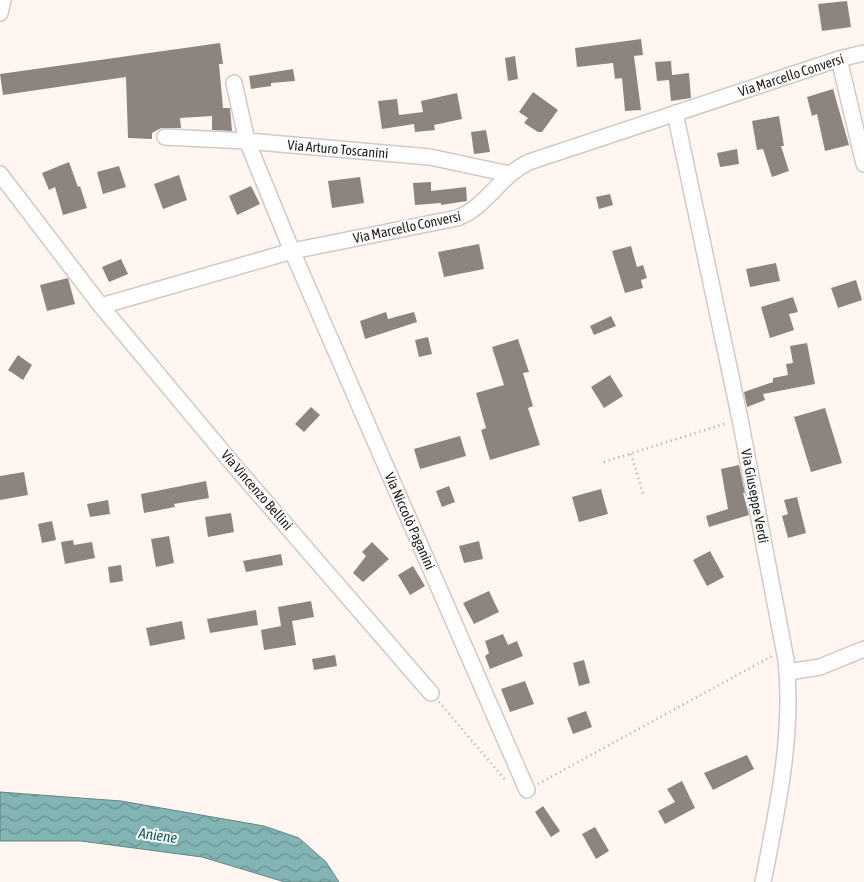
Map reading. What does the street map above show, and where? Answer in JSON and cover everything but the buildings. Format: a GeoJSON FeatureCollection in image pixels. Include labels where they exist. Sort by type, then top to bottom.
{"type":"FeatureCollection","features":[{"type":"Feature","properties":{"kind":"street"},"geometry":{"type":"LineString","coordinates":[[0,14],[3,0]]}},
{"type":"Feature","properties":{"kind":"street","name":"Via Marcello Conversi"},"geometry":{"type":"LineString","coordinates":[[101,306],[292,251],[462,216],[478,208],[509,174],[529,162],[839,59],[864,53]]}},
{"type":"Feature","properties":{"kind":"street"},"geometry":{"type":"LineString","coordinates":[[839,59],[864,164]]}},
{"type":"Feature","properties":{"kind":"street","name":"Via Niccolò Paganini"},"geometry":{"type":"LineString","coordinates":[[234,83],[247,141],[292,251],[527,790]]}},
{"type":"Feature","properties":{"kind":"street","name":"Via Giuseppe Verdi"},"geometry":{"type":"LineString","coordinates":[[675,113],[740,419],[788,672],[783,767],[763,882]]}},
{"type":"Feature","properties":{"kind":"street","name":"Via Arturo Toscanini"},"geometry":{"type":"LineString","coordinates":[[165,137],[247,141],[430,158],[509,174]]}},
{"type":"Feature","properties":{"kind":"street","name":"Via Vincenzo Bellini"},"geometry":{"type":"LineString","coordinates":[[0,174],[101,306],[232,463],[431,693]]}},
{"type":"Feature","properties":{"kind":"street"},"geometry":{"type":"LineString","coordinates":[[788,672],[820,667],[864,649]]}},
{"type":"Feature","properties":{"kind":"path"},"geometry":{"type":"LineString","coordinates":[[604,462],[740,419]]}},
{"type":"Feature","properties":{"kind":"path"},"geometry":{"type":"LineString","coordinates":[[631,454],[644,497]]}},
{"type":"Feature","properties":{"kind":"path"},"geometry":{"type":"LineString","coordinates":[[431,693],[507,781],[520,791],[527,790],[784,649]]}},
{"type":"Feature","properties":{"kind":"water","name":"Aniene"},"geometry":{"type":"Polygon","coordinates":[[[0,792],[121,801],[264,826],[299,838],[326,862],[339,882],[285,882],[202,857],[81,841],[0,841],[0,792]]]}}]}
